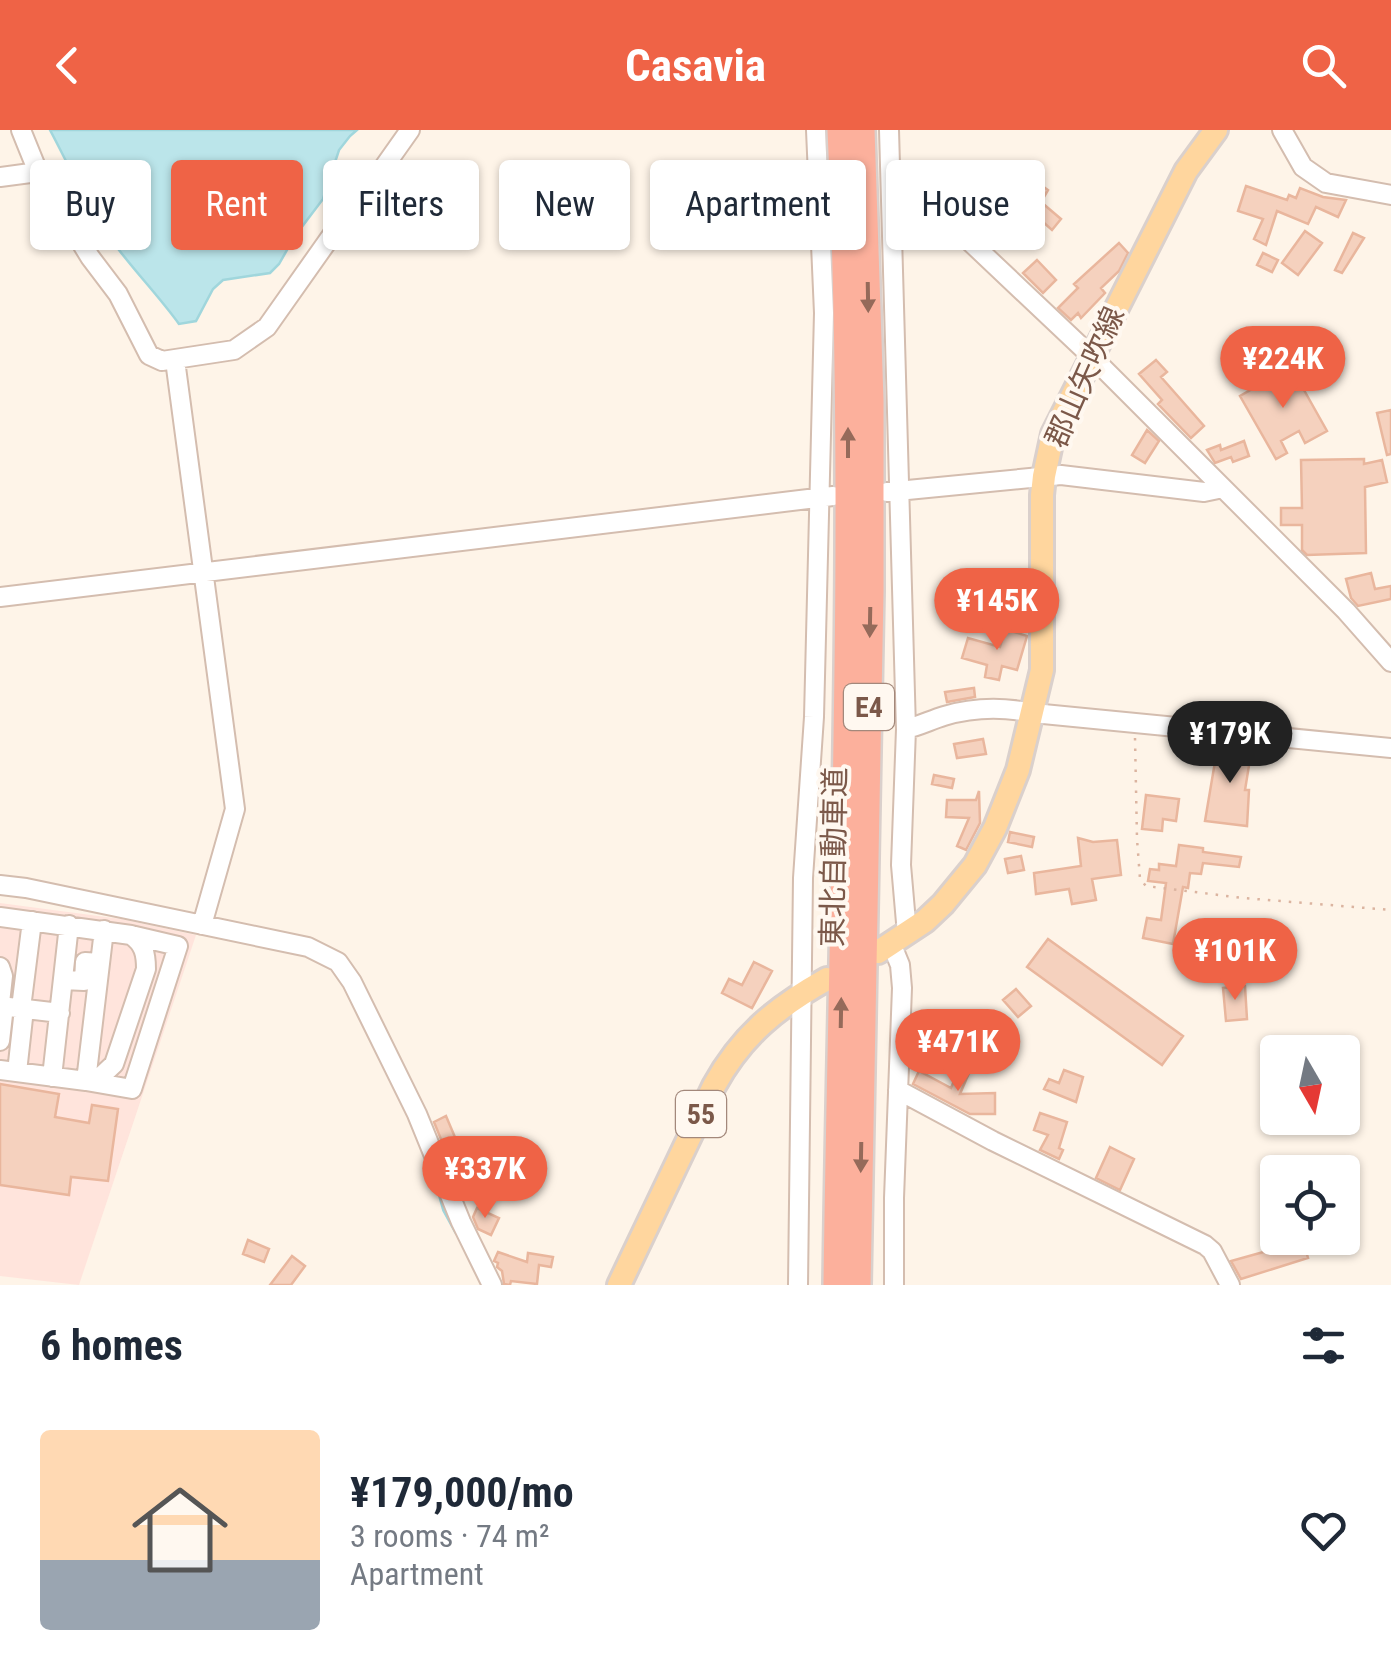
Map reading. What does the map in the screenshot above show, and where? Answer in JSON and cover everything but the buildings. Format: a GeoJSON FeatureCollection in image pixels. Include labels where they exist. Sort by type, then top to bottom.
{"type":"FeatureCollection","features":[{"type":"Feature","properties":{"kind":"highway","name":"東北自動車道"},"geometry":{"type":"LineString","coordinates":[[836,1285],[848,485],[840,130]]}},
{"type":"Feature","properties":{"kind":"highway","name":"東北自動車道"},"geometry":{"type":"LineString","coordinates":[[858,1285],[871,590],[871,401],[862,130]]}},
{"type":"Feature","properties":{"kind":"main road","name":"郡山矢吹線"},"geometry":{"type":"LineString","coordinates":[[892,943],[943,904],[975,866],[1018,770],[1042,670],[1044,476],[1053,434],[1186,171],[1216,130]]}},
{"type":"Feature","properties":{"kind":"main road","name":"55"},"geometry":{"type":"LineString","coordinates":[[619,1285],[722,1071],[759,1025],[827,979]]}},
{"type":"Feature","properties":{"kind":"street"},"geometry":{"type":"LineString","coordinates":[[21,130],[33,160]]}},
{"type":"Feature","properties":{"kind":"street"},"geometry":{"type":"LineString","coordinates":[[86,250],[118,294],[149,355],[162,362],[234,350],[267,326],[410,130]]}},
{"type":"Feature","properties":{"kind":"street"},"geometry":{"type":"LineString","coordinates":[[798,1285],[803,878],[825,497],[824,313],[816,130]]}},
{"type":"Feature","properties":{"kind":"street"},"geometry":{"type":"LineString","coordinates":[[889,130],[890,160]]}},
{"type":"Feature","properties":{"kind":"street"},"geometry":{"type":"LineString","coordinates":[[1282,130],[1303,166],[1326,183],[1391,195]]}},
{"type":"Feature","properties":{"kind":"street"},"geometry":{"type":"LineString","coordinates":[[0,177],[30,173]]}},
{"type":"Feature","properties":{"kind":"street"},"geometry":{"type":"LineString","coordinates":[[891,250],[893,491],[906,729],[901,865],[892,943],[900,965],[894,1285]]}},
{"type":"Feature","properties":{"kind":"street"},"geometry":{"type":"LineString","coordinates":[[978,250],[1223,488],[1346,611],[1391,662]]}},
{"type":"Feature","properties":{"kind":"street"},"geometry":{"type":"LineString","coordinates":[[176,360],[235,809],[202,925]]}},
{"type":"Feature","properties":{"kind":"street"},"geometry":{"type":"LineString","coordinates":[[893,491],[1062,474],[1204,492],[1223,488]]}},
{"type":"Feature","properties":{"kind":"street"},"geometry":{"type":"LineString","coordinates":[[0,596],[825,497]]}},
{"type":"Feature","properties":{"kind":"street"},"geometry":{"type":"LineString","coordinates":[[906,729],[946,716],[1012,709],[1391,748]]}},
{"type":"Feature","properties":{"kind":"street"},"geometry":{"type":"LineString","coordinates":[[0,884],[308,947],[341,965],[418,1114],[461,1222],[492,1285]]}},
{"type":"Feature","properties":{"kind":"street"},"geometry":{"type":"LineString","coordinates":[[0,917],[104,930],[178,946],[132,1089],[8,1071],[10,1006],[0,967]]}},
{"type":"Feature","properties":{"kind":"street"},"geometry":{"type":"LineString","coordinates":[[0,1040],[32,921]]}},
{"type":"Feature","properties":{"kind":"street"},"geometry":{"type":"LineString","coordinates":[[52,1076],[69,925]]}},
{"type":"Feature","properties":{"kind":"street"},"geometry":{"type":"LineString","coordinates":[[86,1082],[104,930]]}},
{"type":"Feature","properties":{"kind":"street"},"geometry":{"type":"LineString","coordinates":[[86,1082],[96,1080],[114,1064],[146,969],[143,946],[131,935]]}},
{"type":"Feature","properties":{"kind":"street"},"geometry":{"type":"LineString","coordinates":[[63,980],[84,981],[85,962],[100,964]]}},
{"type":"Feature","properties":{"kind":"street"},"geometry":{"type":"LineString","coordinates":[[10,1006],[60,1013]]}},
{"type":"Feature","properties":{"kind":"street"},"geometry":{"type":"LineString","coordinates":[[898,1090],[1205,1245],[1230,1285]]}},
{"type":"Feature","properties":{"kind":"path"},"geometry":{"type":"LineString","coordinates":[[1137,722],[1136,839],[1140,879],[1146,886],[1391,910]]}},
{"type":"Feature","properties":{"kind":"shaded area"},"geometry":{"type":"Polygon","coordinates":[[[0,903],[121,919],[196,935],[79,1285],[0,1276],[0,903]]]}},
{"type":"Feature","properties":{"kind":"water"},"geometry":{"type":"Polygon","coordinates":[[[50,130],[357,130],[339,150],[336,160],[323,160],[323,199],[303,225],[303,160],[171,160],[171,250],[287,250],[270,273],[223,280],[213,289],[196,321],[179,324],[119,250],[151,250],[151,160],[65,160],[50,130]]]}},
{"type":"Feature","properties":{"kind":"waterway"},"geometry":{"type":"LineString","coordinates":[[437,1185],[456,1232]]}}]}
